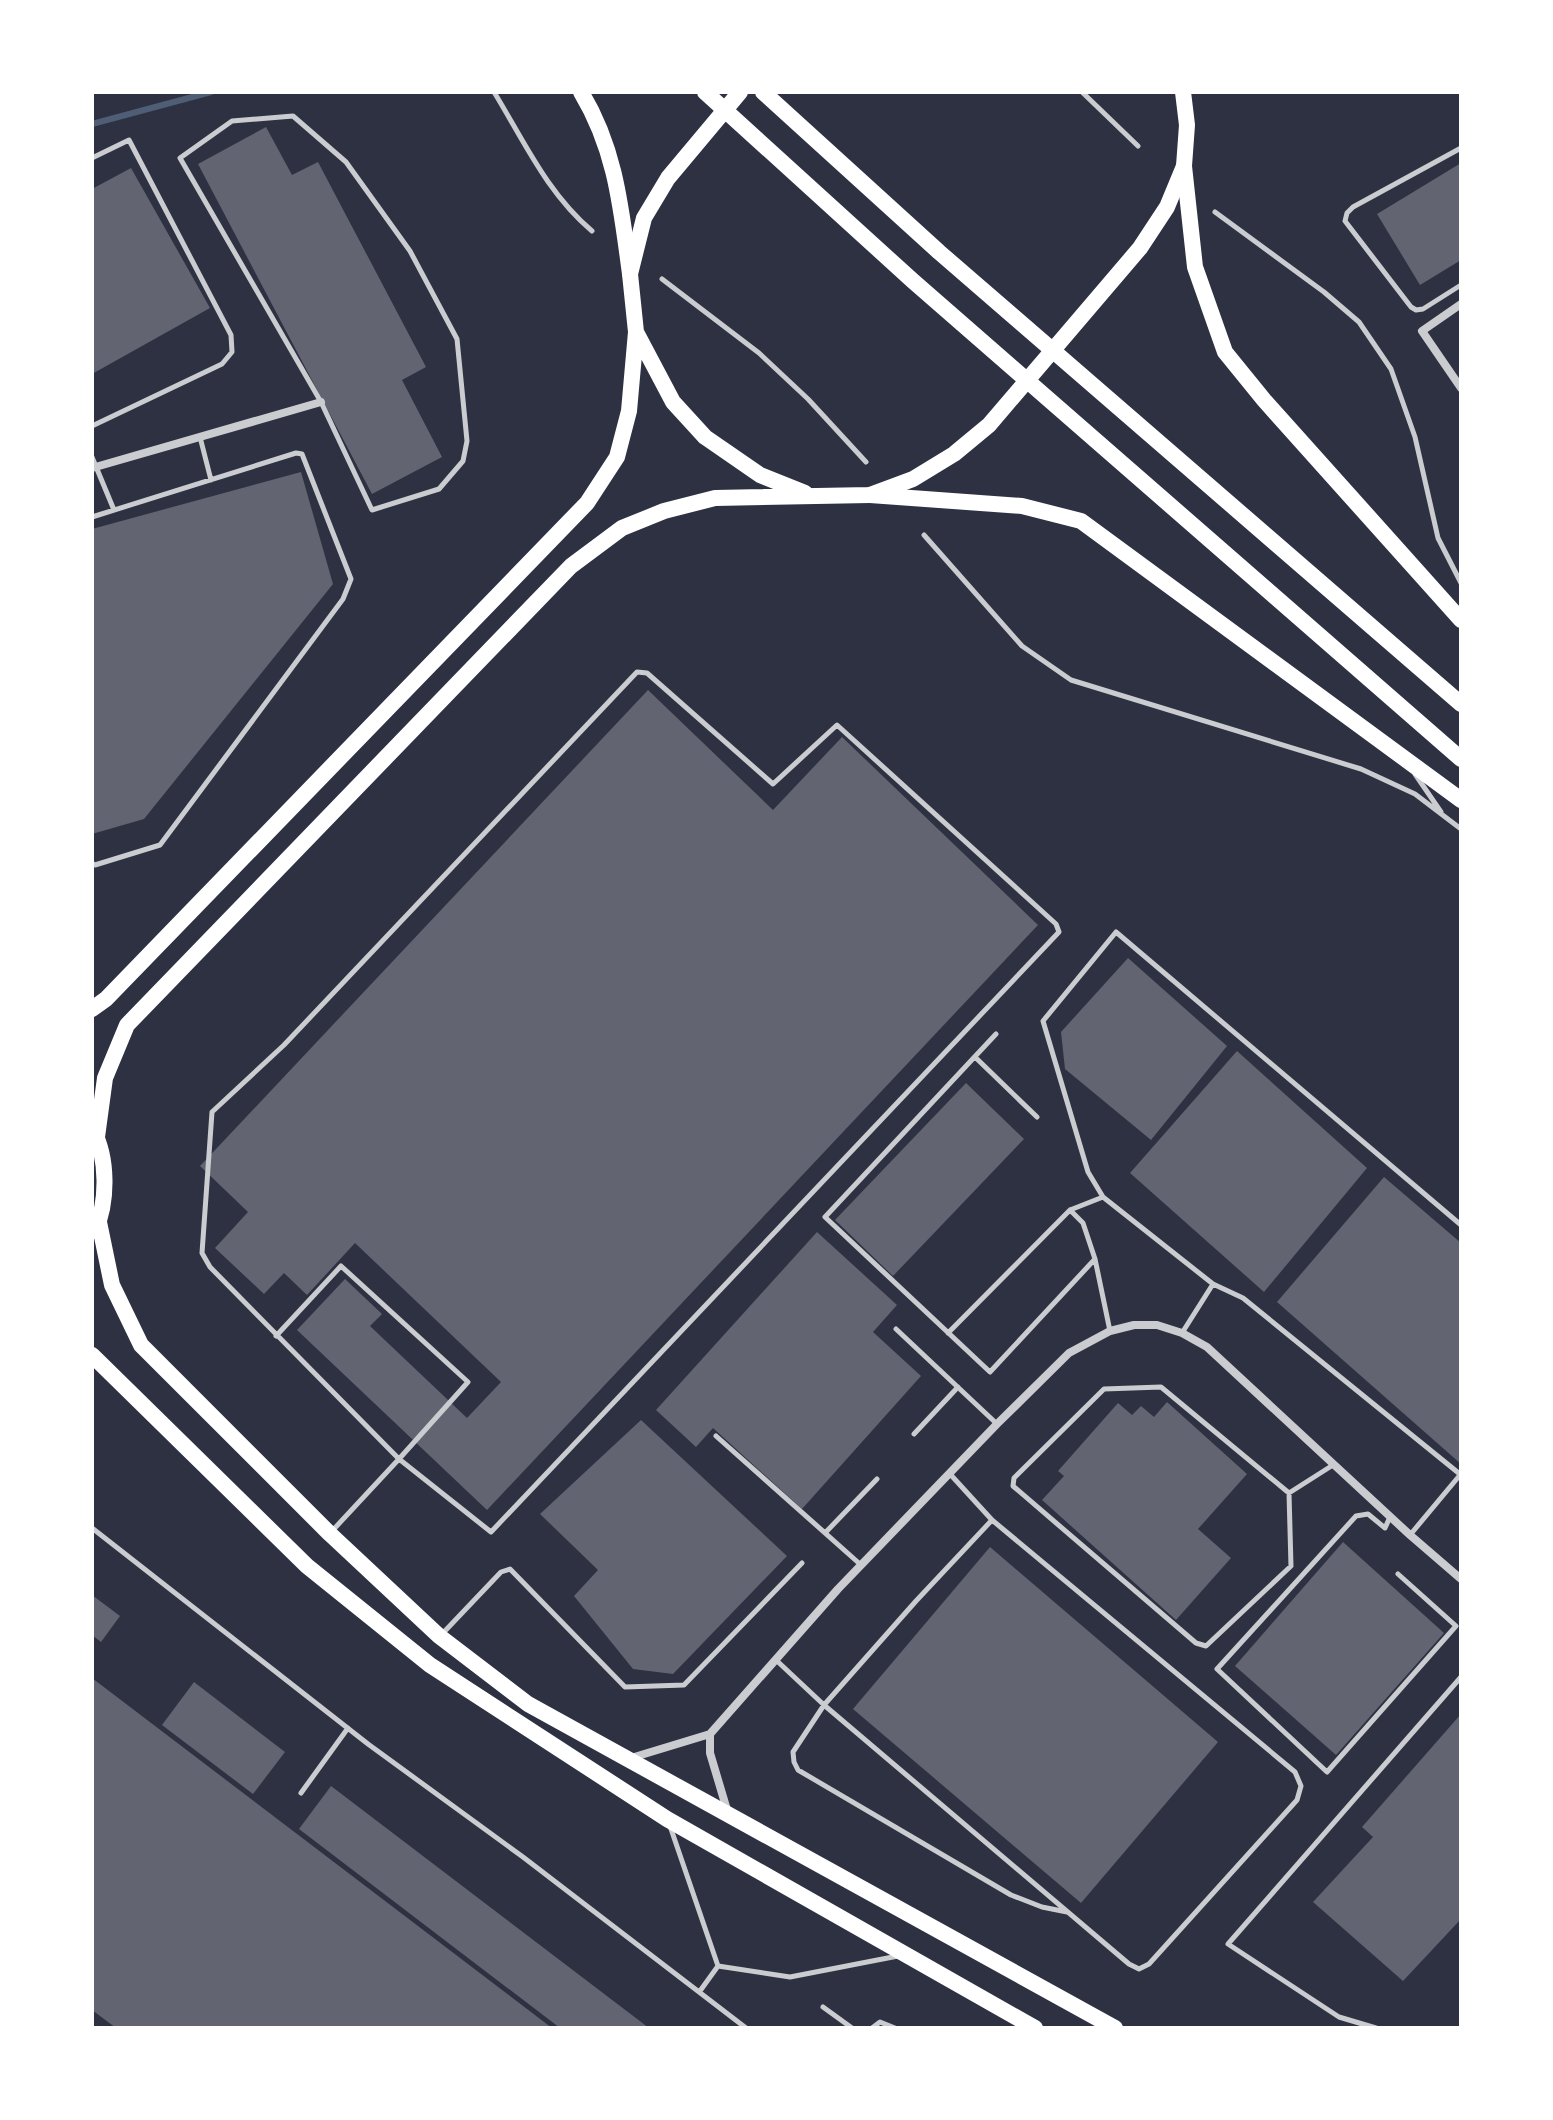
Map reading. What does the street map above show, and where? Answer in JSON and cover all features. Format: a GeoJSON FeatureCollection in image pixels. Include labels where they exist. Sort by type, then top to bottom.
{"type":"FeatureCollection","features":[{"type":"Feature","properties":{"kind":"main road"},"geometry":{"type":"LineString","coordinates":[[92,1009],[106,999],[587,503],[617,457],[629,411],[636,332],[616,177],[598,120],[581,92]]}},
{"type":"Feature","properties":{"kind":"main road"},"geometry":{"type":"LineString","coordinates":[[705,92],[913,281],[1461,759]]}},
{"type":"Feature","properties":{"kind":"main road"},"geometry":{"type":"LineString","coordinates":[[630,274],[644,218],[668,178],[740,92]]}},
{"type":"Feature","properties":{"kind":"main road"},"geometry":{"type":"LineString","coordinates":[[763,92],[939,252],[1461,704]]}},
{"type":"Feature","properties":{"kind":"main road"},"geometry":{"type":"LineString","coordinates":[[1183,92],[1187,125],[1184,166],[1195,267],[1225,352],[1264,400],[1461,620]]}},
{"type":"Feature","properties":{"kind":"main road"},"geometry":{"type":"LineString","coordinates":[[870,495],[913,479],[954,454],[989,425],[1140,248],[1167,207],[1184,166]]}},
{"type":"Feature","properties":{"kind":"main road"},"geometry":{"type":"LineString","coordinates":[[636,332],[673,402],[705,437],[760,475],[814,496]]}},
{"type":"Feature","properties":{"kind":"main road"},"geometry":{"type":"LineString","coordinates":[[1115,2028],[528,1704],[439,1636],[330,1534],[141,1345],[112,1285],[96,1229],[104,1194],[104,1165],[94,1133],[105,1078],[127,1025],[571,566],[622,528],[664,511],[715,498],[870,495],[1022,506],[1081,521],[1461,800]]}},
{"type":"Feature","properties":{"kind":"main road"},"geometry":{"type":"LineString","coordinates":[[92,1355],[319,1576],[430,1665],[667,1819],[1035,2028]]}},
{"type":"Feature","properties":{"kind":"street"},"geometry":{"type":"LineString","coordinates":[[1461,304],[1422,331],[1461,388]]}},
{"type":"Feature","properties":{"kind":"street"},"geometry":{"type":"LineString","coordinates":[[94,468],[321,402]]}},
{"type":"Feature","properties":{"kind":"street"},"geometry":{"type":"LineString","coordinates":[[628,1758],[710,1734],[862,1565],[1069,1353],[1110,1331],[1134,1325],[1157,1325],[1182,1333],[1207,1347],[1461,1579]]}},
{"type":"Feature","properties":{"kind":"street"},"geometry":{"type":"LineString","coordinates":[[710,1734],[710,1753],[728,1813]]}},
{"type":"Feature","properties":{"kind":"lane"},"geometry":{"type":"LineString","coordinates":[[494,92],[544,178],[569,211],[592,231]]}},
{"type":"Feature","properties":{"kind":"lane"},"geometry":{"type":"LineString","coordinates":[[1082,92],[1138,146]]}},
{"type":"Feature","properties":{"kind":"lane"},"geometry":{"type":"LineString","coordinates":[[293,116],[346,162],[410,251],[457,339],[467,441],[463,461],[439,489],[372,510],[321,402],[180,158],[232,121],[293,116]]}},
{"type":"Feature","properties":{"kind":"lane"},"geometry":{"type":"LineString","coordinates":[[92,158],[129,140],[231,335],[232,352],[222,364],[92,426]]}},
{"type":"Feature","properties":{"kind":"lane"},"geometry":{"type":"LineString","coordinates":[[1461,148],[1353,207],[1345,221],[1416,310],[1423,309],[1461,285]]}},
{"type":"Feature","properties":{"kind":"lane"},"geometry":{"type":"LineString","coordinates":[[1215,212],[1324,292],[1359,322],[1391,369],[1415,437],[1438,538],[1461,583]]}},
{"type":"Feature","properties":{"kind":"lane"},"geometry":{"type":"LineString","coordinates":[[662,279],[759,353],[866,462]]}},
{"type":"Feature","properties":{"kind":"lane"},"geometry":{"type":"LineString","coordinates":[[200,437],[211,480]]}},
{"type":"Feature","properties":{"kind":"lane"},"geometry":{"type":"LineString","coordinates":[[92,517],[296,453],[302,454],[351,579],[343,599],[160,845],[95,865],[92,863]]}},
{"type":"Feature","properties":{"kind":"lane"},"geometry":{"type":"LineString","coordinates":[[92,457],[114,510]]}},
{"type":"Feature","properties":{"kind":"lane"},"geometry":{"type":"LineString","coordinates":[[924,535],[1022,646],[1071,680],[1361,769],[1415,794],[1461,829]]}},
{"type":"Feature","properties":{"kind":"lane"},"geometry":{"type":"LineString","coordinates":[[637,672],[647,673],[773,784],[837,725],[1056,924],[1059,932],[491,1532],[399,1459],[210,1267],[202,1253],[212,1112],[284,1045],[637,672]]}},
{"type":"Feature","properties":{"kind":"lane"},"geometry":{"type":"LineString","coordinates":[[1406,761],[1444,816]]}},
{"type":"Feature","properties":{"kind":"lane"},"geometry":{"type":"LineString","coordinates":[[1410,1535],[1461,1475],[1243,1298],[1213,1284],[1103,1197],[1088,1172],[1043,1021],[1116,932],[1461,1225]]}},
{"type":"Feature","properties":{"kind":"lane"},"geometry":{"type":"LineString","coordinates":[[996,1034],[825,1217],[990,1372],[1095,1259]]}},
{"type":"Feature","properties":{"kind":"lane"},"geometry":{"type":"LineString","coordinates":[[975,1057],[1037,1117]]}},
{"type":"Feature","properties":{"kind":"lane"},"geometry":{"type":"LineString","coordinates":[[948,1333],[1070,1210],[1103,1197]]}},
{"type":"Feature","properties":{"kind":"lane"},"geometry":{"type":"LineString","coordinates":[[1070,1210],[1083,1223],[1095,1259],[1110,1331]]}},
{"type":"Feature","properties":{"kind":"lane"},"geometry":{"type":"LineString","coordinates":[[276,1336],[341,1266],[468,1382],[330,1534]]}},
{"type":"Feature","properties":{"kind":"lane"},"geometry":{"type":"LineString","coordinates":[[1182,1333],[1213,1284]]}},
{"type":"Feature","properties":{"kind":"lane"},"geometry":{"type":"LineString","coordinates":[[896,1329],[997,1424]]}},
{"type":"Feature","properties":{"kind":"lane"},"geometry":{"type":"LineString","coordinates":[[914,1434],[958,1387]]}},
{"type":"Feature","properties":{"kind":"lane"},"geometry":{"type":"LineString","coordinates":[[1161,1387],[1289,1493],[1291,1566],[1206,1646],[1196,1643],[1013,1486],[1014,1478],[1104,1389],[1161,1387]]}},
{"type":"Feature","properties":{"kind":"lane"},"geometry":{"type":"LineString","coordinates":[[716,1436],[862,1565]]}},
{"type":"Feature","properties":{"kind":"lane"},"geometry":{"type":"LineString","coordinates":[[1289,1493],[1334,1464]]}},
{"type":"Feature","properties":{"kind":"lane"},"geometry":{"type":"LineString","coordinates":[[775,1660],[1129,1964],[1139,1969],[1149,1964],[1297,1800],[1301,1786],[1295,1772],[992,1520],[950,1474]]}},
{"type":"Feature","properties":{"kind":"lane"},"geometry":{"type":"LineString","coordinates":[[825,1533],[877,1479]]}},
{"type":"Feature","properties":{"kind":"lane"},"geometry":{"type":"LineString","coordinates":[[1390,1517],[1385,1528],[1368,1514],[1356,1516],[1217,1669],[1327,1772],[1456,1626],[1398,1574]]}},
{"type":"Feature","properties":{"kind":"lane"},"geometry":{"type":"LineString","coordinates":[[992,1520],[824,1705],[793,1752],[798,1770],[1011,1895],[1068,1913]]}},
{"type":"Feature","properties":{"kind":"lane"},"geometry":{"type":"LineString","coordinates":[[92,1528],[348,1728],[746,2028]]}},
{"type":"Feature","properties":{"kind":"lane"},"geometry":{"type":"LineString","coordinates":[[439,1636],[501,1572],[510,1569],[625,1687],[684,1685],[802,1563]]}},
{"type":"Feature","properties":{"kind":"lane"},"geometry":{"type":"LineString","coordinates":[[1376,2028],[1339,2017],[1228,1944],[1461,1677]]}},
{"type":"Feature","properties":{"kind":"lane"},"geometry":{"type":"LineString","coordinates":[[301,1793],[348,1728]]}},
{"type":"Feature","properties":{"kind":"lane"},"geometry":{"type":"LineString","coordinates":[[667,1819],[718,1966]]}},
{"type":"Feature","properties":{"kind":"lane"},"geometry":{"type":"LineString","coordinates":[[718,1966],[790,1977],[907,1955]]}},
{"type":"Feature","properties":{"kind":"lane"},"geometry":{"type":"LineString","coordinates":[[700,1991],[718,1966]]}},
{"type":"Feature","properties":{"kind":"lane"},"geometry":{"type":"LineString","coordinates":[[823,2007],[852,2028]]}},
{"type":"Feature","properties":{"kind":"lane"},"geometry":{"type":"LineString","coordinates":[[872,2028],[880,2022],[895,2028]]}},
{"type":"Feature","properties":{"kind":"building"},"geometry":{"type":"Polygon","coordinates":[[[266,127],[292,175],[318,162],[426,367],[402,380],[442,457],[372,494],[198,164],[266,127]]]}},
{"type":"Feature","properties":{"kind":"building"},"geometry":{"type":"Polygon","coordinates":[[[1461,163],[1461,260],[1420,285],[1377,214],[1461,163]]]}},
{"type":"Feature","properties":{"kind":"building"},"geometry":{"type":"Polygon","coordinates":[[[131,168],[210,308],[92,374],[92,189],[131,168]]]}},
{"type":"Feature","properties":{"kind":"building"},"geometry":{"type":"Polygon","coordinates":[[[301,472],[333,584],[144,819],[92,834],[92,529],[301,472]]]}},
{"type":"Feature","properties":{"kind":"building"},"geometry":{"type":"Polygon","coordinates":[[[648,690],[773,810],[842,737],[1038,925],[487,1510],[297,1330],[345,1279],[382,1314],[370,1326],[467,1418],[501,1382],[355,1243],[307,1295],[284,1273],[264,1294],[215,1248],[248,1212],[200,1166],[648,690]]]}},
{"type":"Feature","properties":{"kind":"building"},"geometry":{"type":"Polygon","coordinates":[[[1128,958],[1227,1046],[1151,1140],[1065,1069],[1061,1032],[1128,958]]]}},
{"type":"Feature","properties":{"kind":"building"},"geometry":{"type":"Polygon","coordinates":[[[1237,1051],[1367,1168],[1264,1292],[1130,1173],[1237,1051]]]}},
{"type":"Feature","properties":{"kind":"building"},"geometry":{"type":"Polygon","coordinates":[[[966,1083],[1024,1139],[893,1276],[835,1220],[966,1083]]]}},
{"type":"Feature","properties":{"kind":"building"},"geometry":{"type":"Polygon","coordinates":[[[1384,1177],[1461,1243],[1461,1464],[1277,1302],[1384,1177]]]}},
{"type":"Feature","properties":{"kind":"building"},"geometry":{"type":"Polygon","coordinates":[[[817,1232],[897,1305],[873,1332],[921,1376],[802,1509],[713,1428],[696,1447],[656,1410],[817,1232]]]}},
{"type":"Feature","properties":{"kind":"building"},"geometry":{"type":"Polygon","coordinates":[[[1167,1402],[1247,1474],[1198,1529],[1231,1558],[1176,1620],[1042,1500],[1064,1476],[1058,1471],[1118,1403],[1132,1415],[1141,1406],[1154,1417],[1167,1402]]]}},
{"type":"Feature","properties":{"kind":"building"},"geometry":{"type":"Polygon","coordinates":[[[641,1420],[787,1556],[673,1674],[633,1669],[574,1596],[598,1570],[540,1514],[641,1420]]]}},
{"type":"Feature","properties":{"kind":"building"},"geometry":{"type":"Polygon","coordinates":[[[1343,1542],[1444,1633],[1336,1755],[1235,1666],[1343,1542]]]}},
{"type":"Feature","properties":{"kind":"building"},"geometry":{"type":"Polygon","coordinates":[[[990,1547],[1218,1742],[1081,1903],[853,1709],[990,1547]]]}},
{"type":"Feature","properties":{"kind":"building"},"geometry":{"type":"Polygon","coordinates":[[[92,1595],[120,1616],[101,1642],[92,1635],[92,1595]]]}},
{"type":"Feature","properties":{"kind":"building"},"geometry":{"type":"Polygon","coordinates":[[[92,1678],[552,2028],[116,2028],[92,2010],[92,1678]]]}},
{"type":"Feature","properties":{"kind":"building"},"geometry":{"type":"Polygon","coordinates":[[[194,1682],[285,1752],[253,1794],[162,1725],[194,1682]]]}},
{"type":"Feature","properties":{"kind":"building"},"geometry":{"type":"Polygon","coordinates":[[[1461,1714],[1461,1919],[1403,1981],[1313,1902],[1373,1837],[1362,1827],[1461,1714]]]}},
{"type":"Feature","properties":{"kind":"building"},"geometry":{"type":"Polygon","coordinates":[[[331,1786],[649,2028],[560,2028],[299,1829],[331,1786]]]}},
{"type":"Feature","properties":{"kind":"waterway"},"geometry":{"type":"LineString","coordinates":[[92,124],[211,92]]}}]}
